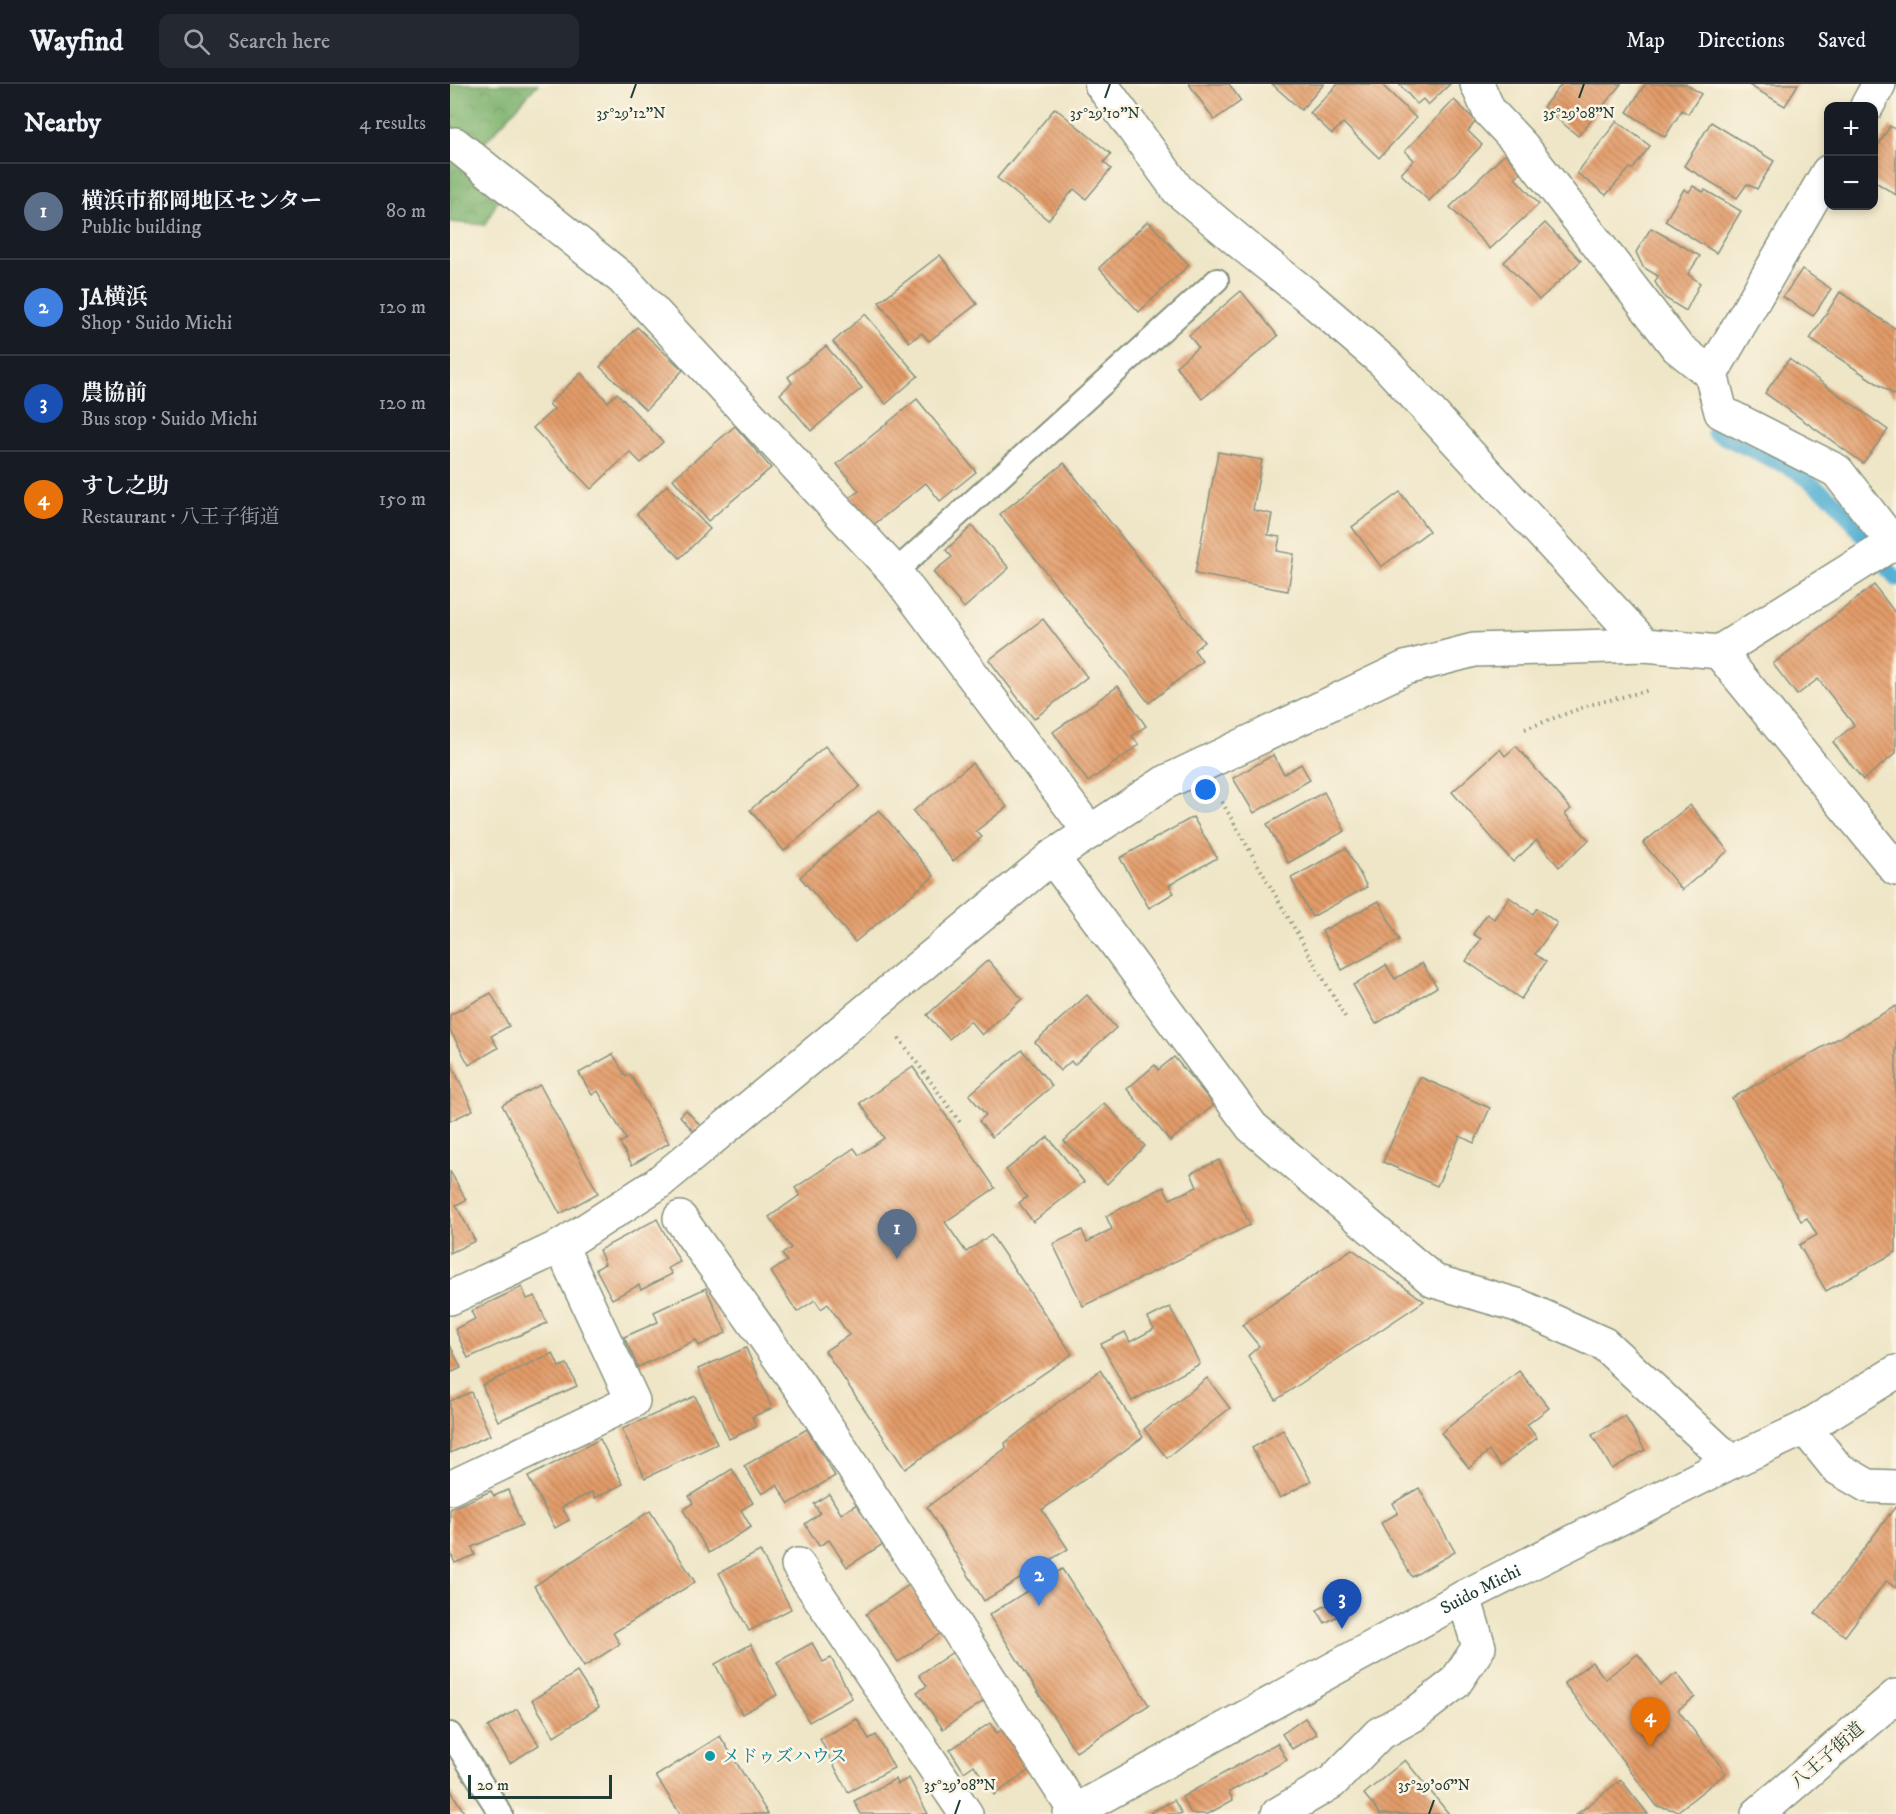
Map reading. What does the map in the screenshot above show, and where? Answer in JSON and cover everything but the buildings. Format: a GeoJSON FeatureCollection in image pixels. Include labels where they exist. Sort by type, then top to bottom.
{"type":"FeatureCollection","features":[{"type":"Feature","properties":{"kind":"main road"},"geometry":{"type":"LineString","coordinates":[[1101,84],[1178,190],[1384,362],[1645,645]]}},
{"type":"Feature","properties":{"kind":"main road"},"geometry":{"type":"LineString","coordinates":[[450,1298],[561,1246],[657,1184],[1052,858],[1164,783],[1405,668],[1474,650],[1645,645],[1719,652],[1895,544],[1837,471],[1721,412],[1711,374],[1677,347],[1522,146],[1489,111],[1476,84]]}},
{"type":"Feature","properties":{"kind":"main road"},"geometry":{"type":"LineString","coordinates":[[1869,102],[1879,84]]}},
{"type":"Feature","properties":{"kind":"main road"},"geometry":{"type":"LineString","coordinates":[[450,145],[455,144],[623,279],[895,572],[1090,832]]}},
{"type":"Feature","properties":{"kind":"main road"},"geometry":{"type":"LineString","coordinates":[[1711,374],[1824,179]]}},
{"type":"Feature","properties":{"kind":"main road"},"geometry":{"type":"LineString","coordinates":[[1719,652],[1896,869]]}},
{"type":"Feature","properties":{"kind":"main road"},"geometry":{"type":"LineString","coordinates":[[1052,858],[1252,1127],[1434,1281],[1517,1305],[1604,1344],[1731,1462]]}},
{"type":"Feature","properties":{"kind":"main road"},"geometry":{"type":"LineString","coordinates":[[680,1218],[812,1404],[1072,1813]]}},
{"type":"Feature","properties":{"kind":"main road"},"geometry":{"type":"LineString","coordinates":[[450,1488],[633,1401],[561,1246]]}},
{"type":"Feature","properties":{"kind":"main road","name":"Suido Michi"},"geometry":{"type":"LineString","coordinates":[[1072,1813],[1464,1597],[1731,1462],[1805,1428],[1896,1372]]}},
{"type":"Feature","properties":{"kind":"main road"},"geometry":{"type":"LineString","coordinates":[[1805,1428],[1837,1468],[1869,1486],[1896,1487]]}},
{"type":"Feature","properties":{"kind":"main road"},"geometry":{"type":"LineString","coordinates":[[798,1565],[966,1814]]}},
{"type":"Feature","properties":{"kind":"main road"},"geometry":{"type":"LineString","coordinates":[[1278,1814],[1332,1782],[1380,1734],[1415,1714],[1455,1683],[1479,1647],[1464,1597]]}},
{"type":"Feature","properties":{"kind":"main road","name":"八王子街道"},"geometry":{"type":"LineString","coordinates":[[1758,1814],[1896,1696]]}},
{"type":"Feature","properties":{"kind":"lane"},"geometry":{"type":"LineString","coordinates":[[895,572],[1217,280]]}},
{"type":"Feature","properties":{"kind":"lane"},"geometry":{"type":"LineString","coordinates":[[450,1734],[501,1814]]}},
{"type":"Feature","properties":{"kind":"path"},"geometry":{"type":"LineString","coordinates":[[1525,729],[1589,705],[1654,689]]}},
{"type":"Feature","properties":{"kind":"path"},"geometry":{"type":"LineString","coordinates":[[1201,765],[1347,1020]]}},
{"type":"Feature","properties":{"kind":"path"},"geometry":{"type":"LineString","coordinates":[[875,1004],[962,1125]]}},
{"type":"Feature","properties":{"kind":"green space"},"geometry":{"type":"Polygon","coordinates":[[[450,84],[538,84],[477,151],[509,179],[485,225],[450,222],[450,84]]]}},
{"type":"Feature","properties":{"kind":"waterway"},"geometry":{"type":"LineString","coordinates":[[1714,433],[1795,471],[1834,500],[1896,579]]}},
{"type":"Feature","properties":{"kind":"place","name":"横浜市都岡地区センター"},"geometry":{"type":"Point","coordinates":[897,1259]}},
{"type":"Feature","properties":{"kind":"place","name":"JA横浜"},"geometry":{"type":"Point","coordinates":[1039,1606]}},
{"type":"Feature","properties":{"kind":"place","name":"農協前"},"geometry":{"type":"Point","coordinates":[1342,1629]}},
{"type":"Feature","properties":{"kind":"place","name":"すし之助"},"geometry":{"type":"Point","coordinates":[1650,1747]}},
{"type":"Feature","properties":{"kind":"place","name":"メドゥズハウス"},"geometry":{"type":"Point","coordinates":[710,1756]}}]}
